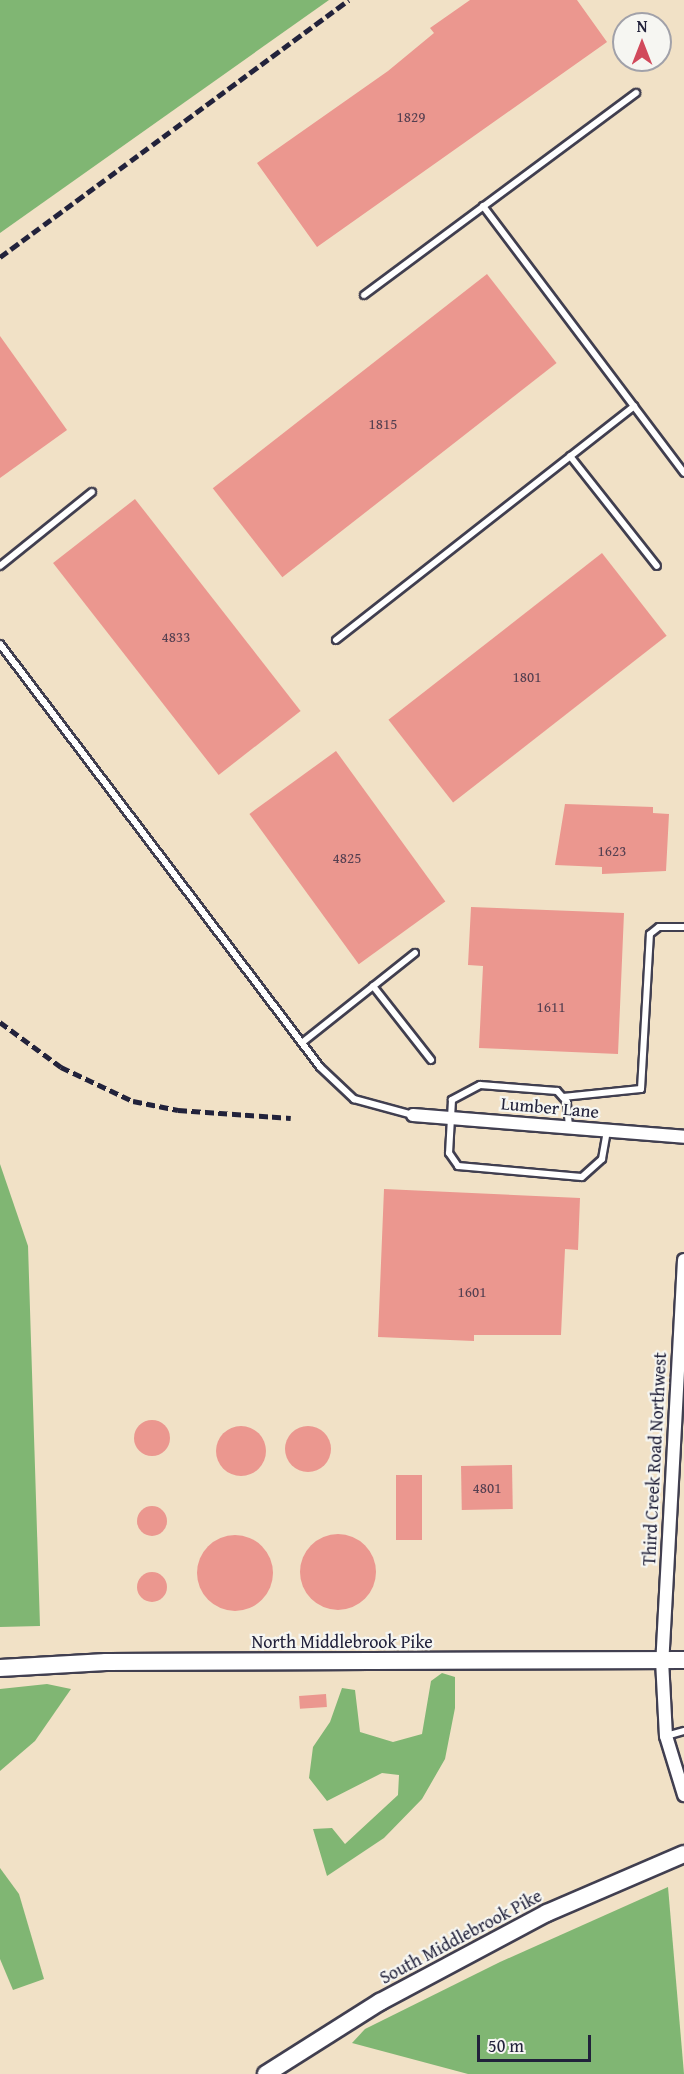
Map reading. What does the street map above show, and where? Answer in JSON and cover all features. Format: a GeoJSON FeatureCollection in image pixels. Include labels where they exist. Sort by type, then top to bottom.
{"type":"FeatureCollection","features":[{"type":"Feature","properties":{"kind":"main road","name":"North Middlebrook Pike"},"geometry":{"type":"LineString","coordinates":[[0,1668],[118,1662],[684,1660]]}},
{"type":"Feature","properties":{"kind":"main road","name":"South Middlebrook Pike"},"geometry":{"type":"LineString","coordinates":[[266,2074],[380,2002],[526,1924],[684,1854]]}},
{"type":"Feature","properties":{"kind":"street","name":"Lumber Lane"},"geometry":{"type":"LineString","coordinates":[[413,1115],[684,1137]]}},
{"type":"Feature","properties":{"kind":"street","name":"Third Creek Road Northwest"},"geometry":{"type":"LineString","coordinates":[[684,1260],[662,1660],[666,1736],[684,1795]]}},
{"type":"Feature","properties":{"kind":"lane"},"geometry":{"type":"LineString","coordinates":[[364,295],[636,93]]}},
{"type":"Feature","properties":{"kind":"lane"},"geometry":{"type":"LineString","coordinates":[[483,206],[684,473]]}},
{"type":"Feature","properties":{"kind":"lane"},"geometry":{"type":"LineString","coordinates":[[336,640],[634,406]]}},
{"type":"Feature","properties":{"kind":"lane"},"geometry":{"type":"LineString","coordinates":[[570,456],[657,566]]}},
{"type":"Feature","properties":{"kind":"lane"},"geometry":{"type":"LineString","coordinates":[[0,566],[92,492]]}},
{"type":"Feature","properties":{"kind":"lane"},"geometry":{"type":"LineString","coordinates":[[0,644],[303,1042],[354,1099],[413,1115]]}},
{"type":"Feature","properties":{"kind":"lane"},"geometry":{"type":"LineString","coordinates":[[607,1131],[602,1159],[589,1175],[489,1172],[452,1161],[449,1118],[452,1100],[480,1085],[550,1087],[563,1096],[640,1089],[650,933],[658,927],[684,927]]}},
{"type":"Feature","properties":{"kind":"lane"},"geometry":{"type":"LineString","coordinates":[[303,1042],[415,953]]}},
{"type":"Feature","properties":{"kind":"lane"},"geometry":{"type":"LineString","coordinates":[[373,986],[431,1060]]}},
{"type":"Feature","properties":{"kind":"lane"},"geometry":{"type":"LineString","coordinates":[[563,1096],[568,1128]]}},
{"type":"Feature","properties":{"kind":"lane"},"geometry":{"type":"LineString","coordinates":[[666,1736],[684,1731]]}},
{"type":"Feature","properties":{"kind":"green space"},"geometry":{"type":"Polygon","coordinates":[[[0,0],[329,0],[0,233],[0,0]]]}},
{"type":"Feature","properties":{"kind":"green space"},"geometry":{"type":"Polygon","coordinates":[[[0,1164],[28,1246],[40,1626],[0,1627],[0,1164]]]}},
{"type":"Feature","properties":{"kind":"green space"},"geometry":{"type":"Polygon","coordinates":[[[442,1673],[455,1677],[455,1708],[445,1759],[422,1799],[384,1838],[327,1876],[313,1829],[332,1828],[345,1844],[398,1795],[399,1775],[382,1773],[327,1801],[309,1778],[313,1747],[330,1722],[342,1688],[355,1690],[360,1732],[393,1742],[422,1734],[431,1681],[442,1673]]]}},
{"type":"Feature","properties":{"kind":"green space"},"geometry":{"type":"Polygon","coordinates":[[[47,1684],[71,1689],[35,1741],[0,1771],[0,1689],[47,1684]]]}},
{"type":"Feature","properties":{"kind":"green space"},"geometry":{"type":"Polygon","coordinates":[[[0,1868],[19,1894],[44,1979],[13,1990],[0,1959],[0,1868]]]}},
{"type":"Feature","properties":{"kind":"green space"},"geometry":{"type":"Polygon","coordinates":[[[668,1887],[684,2074],[468,2074],[352,2043],[365,2029],[500,1962],[668,1887]]]}},
{"type":"Feature","properties":{"kind":"building"},"geometry":{"type":"Polygon","coordinates":[[[470,0],[577,0],[607,42],[317,247],[257,163],[388,71],[434,33],[430,28],[470,0]]]}},
{"type":"Feature","properties":{"kind":"building"},"geometry":{"type":"Polygon","coordinates":[[[487,274],[557,363],[282,577],[213,488],[487,274]]]}},
{"type":"Feature","properties":{"kind":"building"},"geometry":{"type":"Polygon","coordinates":[[[0,336],[67,430],[0,478],[0,336]]]}},
{"type":"Feature","properties":{"kind":"building"},"geometry":{"type":"Polygon","coordinates":[[[135,499],[301,711],[219,775],[53,563],[135,499]]]}},
{"type":"Feature","properties":{"kind":"building"},"geometry":{"type":"Polygon","coordinates":[[[602,553],[667,636],[453,803],[388,720],[602,553]]]}},
{"type":"Feature","properties":{"kind":"building"},"geometry":{"type":"Polygon","coordinates":[[[336,751],[445,901],[359,964],[249,814],[336,751]]]}},
{"type":"Feature","properties":{"kind":"building"},"geometry":{"type":"Polygon","coordinates":[[[565,804],[653,807],[653,813],[669,814],[666,871],[602,874],[602,867],[555,865],[565,804]]]}},
{"type":"Feature","properties":{"kind":"building"},"geometry":{"type":"Polygon","coordinates":[[[471,907],[624,913],[618,1054],[479,1048],[483,966],[468,965],[471,907]]]}},
{"type":"Feature","properties":{"kind":"building"},"geometry":{"type":"Polygon","coordinates":[[[384,1189],[580,1198],[578,1250],[565,1249],[561,1335],[474,1335],[474,1341],[378,1337],[384,1189]]]}},
{"type":"Feature","properties":{"kind":"building"},"geometry":{"type":"Polygon","coordinates":[[[152,1420],[165,1425],[170,1438],[165,1451],[152,1456],[139,1451],[134,1438],[139,1425],[152,1420]]]}},
{"type":"Feature","properties":{"kind":"building"},"geometry":{"type":"Polygon","coordinates":[[[241,1426],[250,1428],[261,1437],[266,1451],[264,1460],[255,1471],[241,1476],[232,1474],[221,1465],[216,1451],[218,1442],[227,1431],[241,1426]]]}},
{"type":"Feature","properties":{"kind":"building"},"geometry":{"type":"Polygon","coordinates":[[[313,1426],[325,1432],[330,1440],[330,1458],[325,1466],[317,1471],[303,1472],[291,1466],[286,1458],[285,1444],[291,1432],[299,1427],[313,1426]]]}},
{"type":"Feature","properties":{"kind":"building"},"geometry":{"type":"Polygon","coordinates":[[[512,1465],[513,1509],[462,1510],[461,1466],[512,1465]]]}},
{"type":"Feature","properties":{"kind":"building"},"geometry":{"type":"Polygon","coordinates":[[[396,1475],[422,1475],[422,1540],[396,1540],[396,1475]]]}},
{"type":"Feature","properties":{"kind":"building"},"geometry":{"type":"Polygon","coordinates":[[[152,1506],[163,1510],[167,1521],[163,1532],[152,1536],[141,1532],[137,1521],[141,1510],[152,1506]]]}},
{"type":"Feature","properties":{"kind":"building"},"geometry":{"type":"Polygon","coordinates":[[[338,1534],[353,1537],[365,1545],[373,1557],[376,1572],[373,1587],[365,1599],[353,1607],[338,1610],[323,1607],[311,1599],[303,1587],[300,1572],[303,1557],[311,1545],[323,1537],[338,1534]]]}},
{"type":"Feature","properties":{"kind":"building"},"geometry":{"type":"Polygon","coordinates":[[[235,1535],[250,1538],[262,1546],[270,1558],[273,1573],[270,1588],[262,1600],[250,1608],[235,1611],[220,1608],[208,1600],[200,1588],[197,1573],[200,1558],[208,1546],[220,1538],[235,1535]]]}},
{"type":"Feature","properties":{"kind":"building"},"geometry":{"type":"Polygon","coordinates":[[[152,1572],[163,1576],[167,1587],[163,1598],[152,1602],[141,1598],[137,1587],[141,1576],[152,1572]]]}},
{"type":"Feature","properties":{"kind":"building"},"geometry":{"type":"Polygon","coordinates":[[[326,1694],[327,1707],[300,1709],[299,1696],[326,1694]]]}},
{"type":"Feature","properties":{"kind":"railway"},"geometry":{"type":"LineString","coordinates":[[0,257],[348,0]]}},
{"type":"Feature","properties":{"kind":"railway"},"geometry":{"type":"LineString","coordinates":[[0,1022],[61,1067],[133,1101],[178,1110],[291,1118]]}}]}
